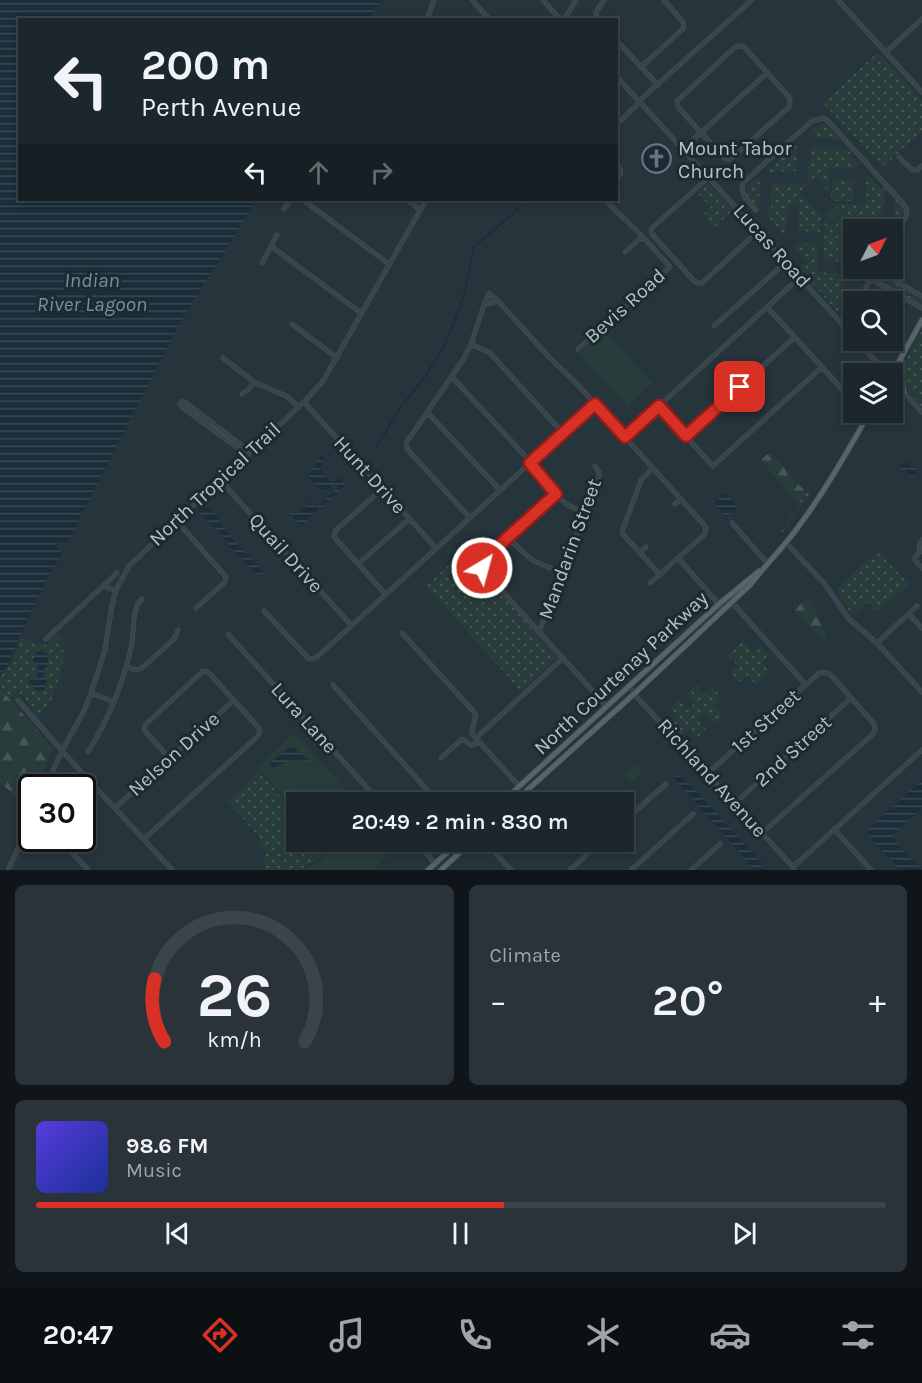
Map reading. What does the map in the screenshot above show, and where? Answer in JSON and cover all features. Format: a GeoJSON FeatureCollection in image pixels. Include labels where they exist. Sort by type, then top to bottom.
{"type":"FeatureCollection","features":[{"type":"Feature","properties":{"kind":"main road"},"geometry":{"type":"LineString","coordinates":[[898,363],[922,320]]}},
{"type":"Feature","properties":{"kind":"main road"},"geometry":{"type":"LineString","coordinates":[[901,357],[899,372],[904,393]]}},
{"type":"Feature","properties":{"kind":"main road","name":"North Courtenay Parkway"},"geometry":{"type":"LineString","coordinates":[[513,792],[719,603],[765,565],[786,543],[822,493],[863,423]]}},
{"type":"Feature","properties":{"kind":"main road","name":"North Courtenay Parkway"},"geometry":{"type":"LineString","coordinates":[[525,792],[732,603],[751,584],[765,565]]}},
{"type":"Feature","properties":{"kind":"main road"},"geometry":{"type":"LineString","coordinates":[[428,870],[448,852]]}},
{"type":"Feature","properties":{"kind":"main road"},"geometry":{"type":"LineString","coordinates":[[441,870],[460,852]]}},
{"type":"Feature","properties":{"kind":"street"},"geometry":{"type":"LineString","coordinates":[[428,18],[434,0]]}},
{"type":"Feature","properties":{"kind":"street"},"geometry":{"type":"LineString","coordinates":[[472,0],[488,18]]}},
{"type":"Feature","properties":{"kind":"street"},"geometry":{"type":"LineString","coordinates":[[543,0],[560,18]]}},
{"type":"Feature","properties":{"kind":"street"},"geometry":{"type":"LineString","coordinates":[[564,18],[576,0]]}},
{"type":"Feature","properties":{"kind":"street"},"geometry":{"type":"LineString","coordinates":[[596,18],[596,12],[604,0]]}},
{"type":"Feature","properties":{"kind":"street"},"geometry":{"type":"LineString","coordinates":[[642,67],[684,26],[681,18],[664,0]]}},
{"type":"Feature","properties":{"kind":"street"},"geometry":{"type":"LineString","coordinates":[[618,123],[752,0]]}},
{"type":"Feature","properties":{"kind":"street"},"geometry":{"type":"LineString","coordinates":[[838,0],[922,92]]}},
{"type":"Feature","properties":{"kind":"street"},"geometry":{"type":"LineString","coordinates":[[886,52],[920,21],[922,27]]}},
{"type":"Feature","properties":{"kind":"street"},"geometry":{"type":"LineString","coordinates":[[618,42],[658,85]]}},
{"type":"Feature","properties":{"kind":"street"},"geometry":{"type":"LineString","coordinates":[[735,47],[744,47],[767,73],[789,97],[789,107],[728,160],[678,107],[679,98],[735,47]]}},
{"type":"Feature","properties":{"kind":"street"},"geometry":{"type":"LineString","coordinates":[[683,149],[767,73]]}},
{"type":"Feature","properties":{"kind":"street","name":"Lucas Road"},"geometry":{"type":"LineString","coordinates":[[618,78],[843,326]]}},
{"type":"Feature","properties":{"kind":"street"},"geometry":{"type":"LineString","coordinates":[[756,210],[743,193],[744,182],[812,121],[823,118],[906,207],[907,215],[903,222]]}},
{"type":"Feature","properties":{"kind":"street"},"geometry":{"type":"LineString","coordinates":[[899,158],[912,170],[917,170],[922,166]]}},
{"type":"Feature","properties":{"kind":"street"},"geometry":{"type":"LineString","coordinates":[[709,177],[651,230],[652,234],[694,281],[702,283],[758,231]]}},
{"type":"Feature","properties":{"kind":"street"},"geometry":{"type":"LineString","coordinates":[[284,209],[290,201]]}},
{"type":"Feature","properties":{"kind":"street"},"geometry":{"type":"LineString","coordinates":[[304,201],[389,264]]}},
{"type":"Feature","properties":{"kind":"street"},"geometry":{"type":"LineString","coordinates":[[409,201],[420,210]]}},
{"type":"Feature","properties":{"kind":"street","name":"North Tropical Trail"},"geometry":{"type":"LineString","coordinates":[[51,774],[91,693],[105,650],[116,590],[131,562],[304,402],[323,381],[425,201]]}},
{"type":"Feature","properties":{"kind":"street","name":"Bevis Road"},"geometry":{"type":"LineString","coordinates":[[578,349],[670,267],[606,201]]}},
{"type":"Feature","properties":{"kind":"street"},"geometry":{"type":"LineString","coordinates":[[262,263],[277,236]]}},
{"type":"Feature","properties":{"kind":"street","name":"Bevis Road"},"geometry":{"type":"LineString","coordinates":[[625,252],[642,236]]}},
{"type":"Feature","properties":{"kind":"street"},"geometry":{"type":"LineString","coordinates":[[272,247],[361,313]]}},
{"type":"Feature","properties":{"kind":"street"},"geometry":{"type":"LineString","coordinates":[[714,326],[786,262]]}},
{"type":"Feature","properties":{"kind":"street"},"geometry":{"type":"LineString","coordinates":[[625,437],[800,277]]}},
{"type":"Feature","properties":{"kind":"street"},"geometry":{"type":"LineString","coordinates":[[864,291],[871,279],[922,308]]}},
{"type":"Feature","properties":{"kind":"street"},"geometry":{"type":"LineString","coordinates":[[893,279],[922,296]]}},
{"type":"Feature","properties":{"kind":"street"},"geometry":{"type":"LineString","coordinates":[[470,518],[406,446],[407,441],[452,377],[471,344],[489,293],[595,404],[705,525],[705,534],[650,583]]}},
{"type":"Feature","properties":{"kind":"street"},"geometry":{"type":"LineString","coordinates":[[484,305],[498,301]]}},
{"type":"Feature","properties":{"kind":"street"},"geometry":{"type":"LineString","coordinates":[[768,308],[843,390]]}},
{"type":"Feature","properties":{"kind":"street"},"geometry":{"type":"LineString","coordinates":[[292,324],[337,358]]}},
{"type":"Feature","properties":{"kind":"street"},"geometry":{"type":"LineString","coordinates":[[686,436],[795,337]]}},
{"type":"Feature","properties":{"kind":"street"},"geometry":{"type":"LineString","coordinates":[[471,344],[490,353],[563,433]]}},
{"type":"Feature","properties":{"kind":"street"},"geometry":{"type":"LineString","coordinates":[[866,351],[877,363]]}},
{"type":"Feature","properties":{"kind":"street"},"geometry":{"type":"LineString","coordinates":[[223,358],[254,382],[286,396],[298,407]]}},
{"type":"Feature","properties":{"kind":"street"},"geometry":{"type":"LineString","coordinates":[[659,406],[713,466],[822,367]]}},
{"type":"Feature","properties":{"kind":"street"},"geometry":{"type":"LineString","coordinates":[[452,377],[556,494],[570,506],[585,513]]}},
{"type":"Feature","properties":{"kind":"street"},"geometry":{"type":"LineString","coordinates":[[242,394],[254,382]]}},
{"type":"Feature","properties":{"kind":"street"},"geometry":{"type":"LineString","coordinates":[[904,393],[922,412]]}},
{"type":"Feature","properties":{"kind":"street"},"geometry":{"type":"LineString","coordinates":[[214,427],[182,407],[180,404],[182,401],[248,454]]}},
{"type":"Feature","properties":{"kind":"street","name":"Hunt Drive"},"geometry":{"type":"LineString","coordinates":[[304,402],[436,548]]}},
{"type":"Feature","properties":{"kind":"street"},"geometry":{"type":"LineString","coordinates":[[264,611],[308,658],[317,657],[595,404]]}},
{"type":"Feature","properties":{"kind":"street"},"geometry":{"type":"LineString","coordinates":[[427,412],[500,490]]}},
{"type":"Feature","properties":{"kind":"street","name":"Mandarin Street"},"geometry":{"type":"LineString","coordinates":[[540,632],[598,477],[595,466]]}},
{"type":"Feature","properties":{"kind":"street"},"geometry":{"type":"LineString","coordinates":[[652,468],[641,480],[623,529],[624,536],[660,575]]}},
{"type":"Feature","properties":{"kind":"street","name":"Quail Drive"},"geometry":{"type":"LineString","coordinates":[[220,480],[351,625]]}},
{"type":"Feature","properties":{"kind":"street"},"geometry":{"type":"LineString","coordinates":[[382,489],[334,533],[335,539],[386,595]]}},
{"type":"Feature","properties":{"kind":"street"},"geometry":{"type":"LineString","coordinates":[[556,494],[484,559],[481,566],[607,707]]}},
{"type":"Feature","properties":{"kind":"street"},"geometry":{"type":"LineString","coordinates":[[675,504],[681,499]]}},
{"type":"Feature","properties":{"kind":"street"},"geometry":{"type":"LineString","coordinates":[[358,564],[409,519]]}},
{"type":"Feature","properties":{"kind":"street"},"geometry":{"type":"LineString","coordinates":[[176,520],[226,577],[225,582],[196,608]]}},
{"type":"Feature","properties":{"kind":"street"},"geometry":{"type":"LineString","coordinates":[[732,524],[765,565]]}},
{"type":"Feature","properties":{"kind":"street"},"geometry":{"type":"LineString","coordinates":[[508,538],[532,560],[562,573]]}},
{"type":"Feature","properties":{"kind":"street"},"geometry":{"type":"LineString","coordinates":[[922,540],[919,545],[920,552],[915,557],[922,568]]}},
{"type":"Feature","properties":{"kind":"street"},"geometry":{"type":"LineString","coordinates":[[786,543],[825,583],[849,619],[877,643],[922,692]]}},
{"type":"Feature","properties":{"kind":"street"},"geometry":{"type":"LineString","coordinates":[[639,553],[646,547]]}},
{"type":"Feature","properties":{"kind":"street"},"geometry":{"type":"LineString","coordinates":[[678,558],[724,610]]}},
{"type":"Feature","properties":{"kind":"street"},"geometry":{"type":"LineString","coordinates":[[46,639],[117,573]]}},
{"type":"Feature","properties":{"kind":"street"},"geometry":{"type":"LineString","coordinates":[[105,584],[107,588],[116,590]]}},
{"type":"Feature","properties":{"kind":"street"},"geometry":{"type":"LineString","coordinates":[[726,597],[806,685]]}},
{"type":"Feature","properties":{"kind":"street"},"geometry":{"type":"LineString","coordinates":[[88,752],[105,724],[127,667],[136,605],[142,599]]}},
{"type":"Feature","properties":{"kind":"street"},"geometry":{"type":"LineString","coordinates":[[877,643],[917,606]]}},
{"type":"Feature","properties":{"kind":"street"},"geometry":{"type":"LineString","coordinates":[[909,614],[922,628]]}},
{"type":"Feature","properties":{"kind":"street"},"geometry":{"type":"LineString","coordinates":[[127,667],[136,670],[142,668],[174,639],[178,630]]}},
{"type":"Feature","properties":{"kind":"street"},"geometry":{"type":"LineString","coordinates":[[402,633],[474,712],[476,718],[472,730],[477,739],[519,786]]}},
{"type":"Feature","properties":{"kind":"street","name":"Lura Lane"},"geometry":{"type":"LineString","coordinates":[[228,634],[371,792]]}},
{"type":"Feature","properties":{"kind":"street"},"geometry":{"type":"LineString","coordinates":[[441,758],[462,739],[471,745],[475,744],[477,739],[562,658]]}},
{"type":"Feature","properties":{"kind":"street"},"geometry":{"type":"LineString","coordinates":[[144,839],[258,736],[260,731],[206,671],[202,672],[146,724],[144,729],[146,732],[170,759]]}},
{"type":"Feature","properties":{"kind":"street","name":"1st Street"},"geometry":{"type":"LineString","coordinates":[[708,773],[820,672],[830,674],[851,698]]}},
{"type":"Feature","properties":{"kind":"street"},"geometry":{"type":"LineString","coordinates":[[333,684],[429,792]]}},
{"type":"Feature","properties":{"kind":"street","name":"Richland Avenue"},"geometry":{"type":"LineString","coordinates":[[630,686],[634,694],[793,869]]}},
{"type":"Feature","properties":{"kind":"street"},"geometry":{"type":"LineString","coordinates":[[91,693],[114,702]]}},
{"type":"Feature","properties":{"kind":"street"},"geometry":{"type":"LineString","coordinates":[[762,833],[873,734],[874,724],[851,698]]}},
{"type":"Feature","properties":{"kind":"street","name":"2nd Street"},"geometry":{"type":"LineString","coordinates":[[735,803],[851,698]]}},
{"type":"Feature","properties":{"kind":"street"},"geometry":{"type":"LineString","coordinates":[[18,700],[172,870]]}},
{"type":"Feature","properties":{"kind":"street","name":"Nelson Drive"},"geometry":{"type":"LineString","coordinates":[[115,808],[234,700]]}},
{"type":"Feature","properties":{"kind":"street"},"geometry":{"type":"LineString","coordinates":[[793,869],[922,750]]}},
{"type":"Feature","properties":{"kind":"street"},"geometry":{"type":"LineString","coordinates":[[58,759],[70,760]]}},
{"type":"Feature","properties":{"kind":"street"},"geometry":{"type":"LineString","coordinates":[[634,812],[666,784]]}},
{"type":"Feature","properties":{"kind":"street"},"geometry":{"type":"LineString","coordinates":[[631,870],[693,814]]}},
{"type":"Feature","properties":{"kind":"street"},"geometry":{"type":"LineString","coordinates":[[834,829],[871,870]]}},
{"type":"Feature","properties":{"kind":"street"},"geometry":{"type":"LineString","coordinates":[[691,870],[720,844]]}},
{"type":"Feature","properties":{"kind":"street"},"geometry":{"type":"LineString","coordinates":[[8,870],[18,848]]}},
{"type":"Feature","properties":{"kind":"street"},"geometry":{"type":"LineString","coordinates":[[72,852],[88,870]]}},
{"type":"Feature","properties":{"kind":"street"},"geometry":{"type":"LineString","coordinates":[[424,852],[435,864]]}},
{"type":"Feature","properties":{"kind":"street"},"geometry":{"type":"LineString","coordinates":[[494,852],[511,870]]}},
{"type":"Feature","properties":{"kind":"street"},"geometry":{"type":"LineString","coordinates":[[570,870],[591,852]]}},
{"type":"Feature","properties":{"kind":"green space"},"geometry":{"type":"Polygon","coordinates":[[[878,52],[922,100],[922,131],[883,167],[823,103],[878,52]]]}},
{"type":"Feature","properties":{"kind":"green space"},"geometry":{"type":"Polygon","coordinates":[[[821,123],[825,124],[841,140],[810,137],[809,133],[821,123]]]}},
{"type":"Feature","properties":{"kind":"green space"},"geometry":{"type":"Polygon","coordinates":[[[795,145],[798,148],[796,171],[770,172],[768,170],[795,145]]]}},
{"type":"Feature","properties":{"kind":"green space"},"geometry":{"type":"Polygon","coordinates":[[[810,148],[848,149],[851,152],[849,154],[860,165],[856,168],[829,168],[829,193],[816,178],[809,184],[808,182],[810,148]]]}},
{"type":"Feature","properties":{"kind":"green space"},"geometry":{"type":"Polygon","coordinates":[[[870,177],[881,189],[885,188],[883,219],[843,219],[843,262],[823,260],[825,219],[831,225],[845,211],[839,204],[865,205],[866,179],[870,177]]]}},
{"type":"Feature","properties":{"kind":"green space"},"geometry":{"type":"Polygon","coordinates":[[[756,179],[760,183],[759,205],[756,207],[746,195],[745,189],[756,179]]]}},
{"type":"Feature","properties":{"kind":"green space"},"geometry":{"type":"Polygon","coordinates":[[[833,179],[854,180],[854,201],[835,201],[831,196],[833,179]]]}},
{"type":"Feature","properties":{"kind":"green space"},"geometry":{"type":"Polygon","coordinates":[[[708,183],[733,210],[714,228],[703,215],[711,207],[697,193],[708,183]]]}},
{"type":"Feature","properties":{"kind":"green space"},"geometry":{"type":"Polygon","coordinates":[[[772,184],[805,184],[807,186],[799,192],[821,215],[820,232],[798,231],[799,206],[788,205],[786,232],[783,235],[767,215],[767,209],[771,209],[772,184]]]}},
{"type":"Feature","properties":{"kind":"green space"},"geometry":{"type":"Polygon","coordinates":[[[895,198],[905,211],[901,219],[895,219],[895,198]]]}},
{"type":"Feature","properties":{"kind":"green space"},"geometry":{"type":"Polygon","coordinates":[[[837,204],[844,211],[831,223],[825,215],[837,204]]]}},
{"type":"Feature","properties":{"kind":"green space"},"geometry":{"type":"Polygon","coordinates":[[[797,243],[818,244],[818,272],[842,274],[839,313],[800,270],[808,262],[794,246],[797,243]]]}},
{"type":"Feature","properties":{"kind":"green space"},"geometry":{"type":"Polygon","coordinates":[[[875,279],[887,279],[922,299],[922,304],[903,295],[903,291],[896,291],[875,279]]]}},
{"type":"Feature","properties":{"kind":"green space"},"geometry":{"type":"Polygon","coordinates":[[[604,330],[653,383],[628,406],[579,354],[604,330]]]}},
{"type":"Feature","properties":{"kind":"green space"},"geometry":{"type":"Polygon","coordinates":[[[922,330],[922,407],[903,384],[903,365],[922,330]]]}},
{"type":"Feature","properties":{"kind":"green space"},"geometry":{"type":"Polygon","coordinates":[[[770,452],[805,491],[795,500],[761,460],[770,452]]]}},
{"type":"Feature","properties":{"kind":"green space"},"geometry":{"type":"Polygon","coordinates":[[[805,491],[810,493],[809,496],[782,533],[791,518],[789,516],[799,506],[795,500],[805,491]]]}},
{"type":"Feature","properties":{"kind":"green space"},"geometry":{"type":"Polygon","coordinates":[[[878,551],[909,584],[877,613],[868,602],[852,616],[836,589],[878,551]]]}},
{"type":"Feature","properties":{"kind":"green space"},"geometry":{"type":"Polygon","coordinates":[[[463,552],[558,657],[521,691],[426,586],[463,552]]]}},
{"type":"Feature","properties":{"kind":"green space"},"geometry":{"type":"Polygon","coordinates":[[[807,596],[827,635],[823,640],[794,612],[807,596]]]}},
{"type":"Feature","properties":{"kind":"green space"},"geometry":{"type":"Polygon","coordinates":[[[56,635],[62,637],[64,657],[61,671],[52,699],[38,717],[22,694],[10,697],[0,685],[0,677],[13,659],[19,638],[46,645],[56,635]]]}},
{"type":"Feature","properties":{"kind":"green space"},"geometry":{"type":"Polygon","coordinates":[[[743,641],[753,652],[760,645],[769,655],[762,662],[770,672],[756,685],[747,675],[739,683],[730,673],[738,666],[728,655],[743,641]]]}},
{"type":"Feature","properties":{"kind":"green space"},"geometry":{"type":"Polygon","coordinates":[[[696,685],[705,694],[712,687],[722,698],[714,706],[722,716],[714,723],[705,714],[698,721],[706,730],[697,738],[689,729],[681,736],[671,725],[679,717],[670,708],[679,700],[688,709],[695,703],[687,693],[696,685]]]}},
{"type":"Feature","properties":{"kind":"green space"},"geometry":{"type":"Polygon","coordinates":[[[0,688],[53,748],[42,774],[18,774],[18,799],[0,782],[0,688]]]}},
{"type":"Feature","properties":{"kind":"green space"},"geometry":{"type":"Polygon","coordinates":[[[294,733],[348,792],[286,792],[286,800],[258,767],[294,733]]]}},
{"type":"Feature","properties":{"kind":"green space"},"geometry":{"type":"Polygon","coordinates":[[[634,764],[642,772],[631,782],[623,774],[634,764]]]}},
{"type":"Feature","properties":{"kind":"green space"},"geometry":{"type":"Polygon","coordinates":[[[259,771],[286,803],[286,852],[309,852],[317,860],[300,870],[267,870],[264,857],[267,853],[258,845],[260,838],[227,801],[259,771]]]}},
{"type":"Feature","properties":{"kind":"green space"},"geometry":{"type":"Polygon","coordinates":[[[311,852],[327,852],[318,860],[311,852]]]}},
{"type":"Feature","properties":{"kind":"green space"},"geometry":{"type":"Polygon","coordinates":[[[329,852],[392,852],[372,870],[302,870],[317,864],[329,852]]]}},
{"type":"Feature","properties":{"kind":"water","name":"Indian River Lagoon"},"geometry":{"type":"Polygon","coordinates":[[[0,0],[381,0],[370,18],[18,18],[18,201],[256,201],[181,321],[68,541],[63,544],[56,541],[56,546],[62,552],[35,603],[7,666],[0,675],[0,0]]]}},
{"type":"Feature","properties":{"kind":"water"},"geometry":{"type":"Polygon","coordinates":[[[320,456],[324,458],[320,469],[330,481],[341,478],[345,485],[301,526],[290,514],[294,511],[299,513],[310,502],[317,507],[339,487],[334,484],[324,492],[313,482],[309,474],[320,456]]]}},
{"type":"Feature","properties":{"kind":"water"},"geometry":{"type":"Polygon","coordinates":[[[907,462],[911,467],[916,468],[917,472],[913,477],[900,468],[900,464],[907,462]]]}},
{"type":"Feature","properties":{"kind":"water"},"geometry":{"type":"Polygon","coordinates":[[[724,494],[728,495],[737,506],[726,516],[714,503],[724,494]]]}},
{"type":"Feature","properties":{"kind":"water"},"geometry":{"type":"Polygon","coordinates":[[[203,507],[212,511],[236,543],[263,570],[264,574],[252,571],[230,547],[199,512],[199,509],[203,507]]]}},
{"type":"Feature","properties":{"kind":"water"},"geometry":{"type":"Polygon","coordinates":[[[40,650],[46,653],[48,661],[43,675],[47,680],[44,690],[40,691],[33,689],[29,684],[30,679],[35,680],[39,669],[33,659],[36,652],[40,650]]]}},
{"type":"Feature","properties":{"kind":"water"},"geometry":{"type":"Polygon","coordinates":[[[291,746],[316,765],[294,760],[274,768],[271,766],[271,762],[291,746]]]}},
{"type":"Feature","properties":{"kind":"water"},"geometry":{"type":"Polygon","coordinates":[[[678,774],[761,862],[763,870],[755,870],[674,778],[678,774]]]}},
{"type":"Feature","properties":{"kind":"water"},"geometry":{"type":"Polygon","coordinates":[[[922,780],[922,808],[893,835],[902,849],[922,870],[900,870],[872,840],[868,832],[870,827],[922,780]]]}},
{"type":"Feature","properties":{"kind":"waterway"},"geometry":{"type":"LineString","coordinates":[[377,446],[400,408],[424,378],[444,347],[463,299],[474,247],[528,201]]}},
{"type":"Feature","properties":{"kind":"place","name":"Mount Tabor Church"},"geometry":{"type":"Point","coordinates":[657,159]}},
{"type":"Feature","properties":{"kind":"route"},"geometry":{"type":"LineString","coordinates":[[482,568],[484,559],[556,494],[530,463],[595,404],[625,437],[659,406],[686,436],[740,387]]}}]}
